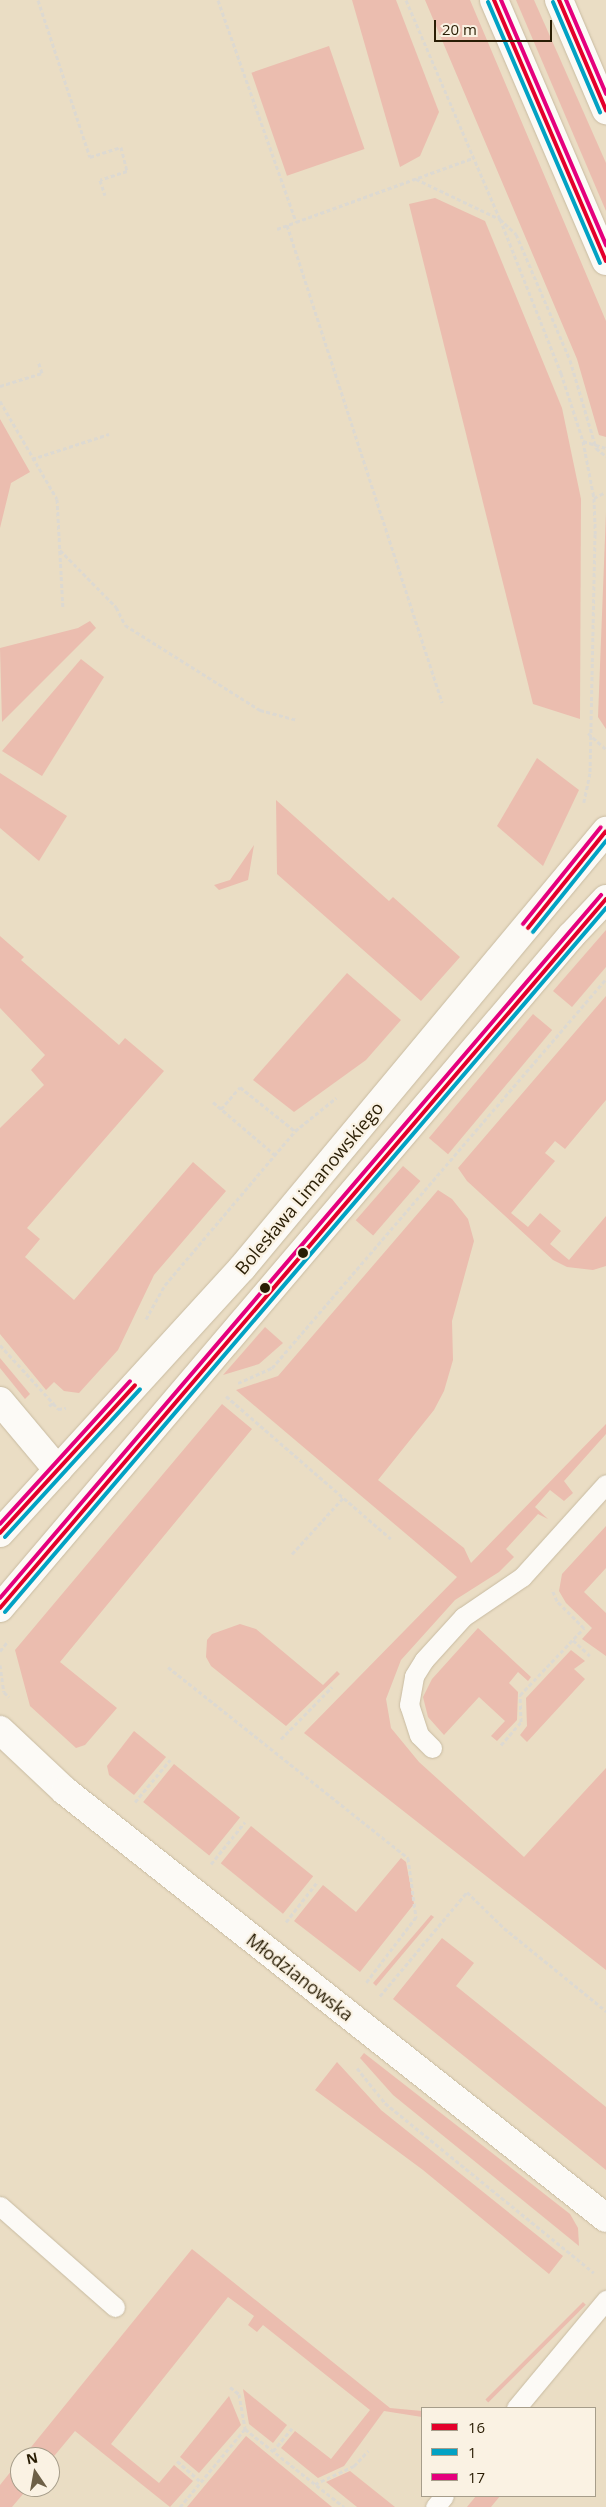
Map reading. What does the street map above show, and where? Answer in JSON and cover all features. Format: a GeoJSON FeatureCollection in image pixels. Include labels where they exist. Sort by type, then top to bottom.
{"type":"FeatureCollection","features":[{"type":"Feature","properties":{"kind":"street"},"geometry":{"type":"LineString","coordinates":[[494,0],[606,261]]}},
{"type":"Feature","properties":{"kind":"street"},"geometry":{"type":"LineString","coordinates":[[559,0],[606,110]]}},
{"type":"Feature","properties":{"kind":"street","name":"Bolesława Limanowskiego"},"geometry":{"type":"LineString","coordinates":[[0,1533],[242,1268],[606,831]]}},
{"type":"Feature","properties":{"kind":"street","name":"Bolesława Limanowskiego"},"geometry":{"type":"LineString","coordinates":[[0,1608],[571,936],[606,899]]}},
{"type":"Feature","properties":{"kind":"street"},"geometry":{"type":"LineString","coordinates":[[0,1401],[58,1470]]}},
{"type":"Feature","properties":{"kind":"street","name":"Młodzianowska"},"geometry":{"type":"LineString","coordinates":[[0,1730],[65,1790],[606,2218]]}},
{"type":"Feature","properties":{"kind":"lane"},"geometry":{"type":"LineString","coordinates":[[432,1748],[420,1735],[409,1705],[414,1676],[424,1660],[463,1617],[522,1577],[606,1484]]}},
{"type":"Feature","properties":{"kind":"lane"},"geometry":{"type":"LineString","coordinates":[[0,2206],[115,2308]]}},
{"type":"Feature","properties":{"kind":"lane"},"geometry":{"type":"LineString","coordinates":[[517,2407],[606,2300]]}},
{"type":"Feature","properties":{"kind":"lane"},"geometry":{"type":"LineString","coordinates":[[435,2507],[443,2497]]}},
{"type":"Feature","properties":{"kind":"path"},"geometry":{"type":"LineString","coordinates":[[38,0],[90,156],[121,147],[128,171],[100,180],[105,195]]}},
{"type":"Feature","properties":{"kind":"path"},"geometry":{"type":"LineString","coordinates":[[218,0],[296,222]]}},
{"type":"Feature","properties":{"kind":"path"},"geometry":{"type":"LineString","coordinates":[[406,0],[500,218],[561,373],[583,441],[594,498],[588,733],[589,788],[580,811]]}},
{"type":"Feature","properties":{"kind":"path"},"geometry":{"type":"LineString","coordinates":[[277,229],[473,158]]}},
{"type":"Feature","properties":{"kind":"path"},"geometry":{"type":"LineString","coordinates":[[416,179],[500,218],[516,234],[557,328],[595,445],[606,456]]}},
{"type":"Feature","properties":{"kind":"path"},"geometry":{"type":"LineString","coordinates":[[287,225],[442,702]]}},
{"type":"Feature","properties":{"kind":"path"},"geometry":{"type":"LineString","coordinates":[[0,386],[42,372],[38,362]]}},
{"type":"Feature","properties":{"kind":"path"},"geometry":{"type":"LineString","coordinates":[[0,401],[57,499],[64,609]]}},
{"type":"Feature","properties":{"kind":"path"},"geometry":{"type":"LineString","coordinates":[[32,459],[109,434]]}},
{"type":"Feature","properties":{"kind":"path"},"geometry":{"type":"LineString","coordinates":[[583,441],[606,448]]}},
{"type":"Feature","properties":{"kind":"path"},"geometry":{"type":"LineString","coordinates":[[594,498],[606,492]]}},
{"type":"Feature","properties":{"kind":"path"},"geometry":{"type":"LineString","coordinates":[[60,550],[116,607],[125,625],[260,710],[297,720]]}},
{"type":"Feature","properties":{"kind":"path"},"geometry":{"type":"LineString","coordinates":[[588,733],[606,749]]}},
{"type":"Feature","properties":{"kind":"path"},"geometry":{"type":"LineString","coordinates":[[229,1387],[272,1368],[606,979]]}},
{"type":"Feature","properties":{"kind":"path"},"geometry":{"type":"LineString","coordinates":[[221,1109],[240,1086],[295,1131]]}},
{"type":"Feature","properties":{"kind":"path"},"geometry":{"type":"LineString","coordinates":[[142,1327],[165,1285],[295,1131],[338,1096]]}},
{"type":"Feature","properties":{"kind":"path"},"geometry":{"type":"LineString","coordinates":[[213,1102],[275,1155]]}},
{"type":"Feature","properties":{"kind":"path"},"geometry":{"type":"LineString","coordinates":[[0,1345],[58,1409],[74,1407]]}},
{"type":"Feature","properties":{"kind":"path"},"geometry":{"type":"LineString","coordinates":[[220,1390],[391,1539]]}},
{"type":"Feature","properties":{"kind":"path"},"geometry":{"type":"LineString","coordinates":[[23,1429],[53,1403]]}},
{"type":"Feature","properties":{"kind":"path"},"geometry":{"type":"LineString","coordinates":[[292,1554],[343,1498]]}},
{"type":"Feature","properties":{"kind":"path"},"geometry":{"type":"LineString","coordinates":[[501,1744],[521,1722],[520,1695],[584,1628],[557,1601],[550,1583]]}},
{"type":"Feature","properties":{"kind":"path"},"geometry":{"type":"LineString","coordinates":[[0,1651],[13,1636]]}},
{"type":"Feature","properties":{"kind":"path"},"geometry":{"type":"LineString","coordinates":[[573,1640],[590,1656]]}},
{"type":"Feature","properties":{"kind":"path"},"geometry":{"type":"LineString","coordinates":[[168,1667],[408,1858],[417,1912],[415,1920],[363,1986]]}},
{"type":"Feature","properties":{"kind":"path"},"geometry":{"type":"LineString","coordinates":[[281,1739],[332,1687]]}},
{"type":"Feature","properties":{"kind":"path"},"geometry":{"type":"LineString","coordinates":[[132,1806],[170,1760]]}},
{"type":"Feature","properties":{"kind":"path"},"geometry":{"type":"LineString","coordinates":[[210,1866],[245,1822]]}},
{"type":"Feature","properties":{"kind":"path"},"geometry":{"type":"LineString","coordinates":[[285,1924],[318,1881]]}},
{"type":"Feature","properties":{"kind":"path"},"geometry":{"type":"LineString","coordinates":[[378,1998],[467,1892],[504,1928],[606,2011]]}},
{"type":"Feature","properties":{"kind":"path"},"geometry":{"type":"LineString","coordinates":[[354,2064],[385,2103],[600,2278]]}},
{"type":"Feature","properties":{"kind":"path"},"geometry":{"type":"LineString","coordinates":[[230,2387],[239,2394],[245,2429],[344,2507]]}},
{"type":"Feature","properties":{"kind":"path"},"geometry":{"type":"LineString","coordinates":[[273,2451],[292,2428]]}},
{"type":"Feature","properties":{"kind":"path"},"geometry":{"type":"LineString","coordinates":[[180,2507],[245,2429]]}},
{"type":"Feature","properties":{"kind":"path"},"geometry":{"type":"LineString","coordinates":[[315,2484],[354,2466],[368,2452]]}},
{"type":"Feature","properties":{"kind":"path"},"geometry":{"type":"LineString","coordinates":[[177,2461],[201,2482]]}},
{"type":"Feature","properties":{"kind":"shaded area"},"geometry":{"type":"Polygon","coordinates":[[[352,0],[396,0],[439,112],[420,156],[400,167],[352,0]]]}},
{"type":"Feature","properties":{"kind":"shaded area"},"geometry":{"type":"Polygon","coordinates":[[[425,0],[470,0],[606,321],[606,437],[599,435],[577,359],[425,0]]]}},
{"type":"Feature","properties":{"kind":"shaded area"},"geometry":{"type":"Polygon","coordinates":[[[516,0],[534,0],[606,163],[606,211],[516,0]]]}},
{"type":"Feature","properties":{"kind":"shaded area"},"geometry":{"type":"Polygon","coordinates":[[[329,46],[364,149],[287,176],[251,73],[329,46]]]}},
{"type":"Feature","properties":{"kind":"shaded area"},"geometry":{"type":"Polygon","coordinates":[[[435,198],[485,221],[562,408],[581,499],[580,719],[533,704],[409,204],[435,198]]]}},
{"type":"Feature","properties":{"kind":"shaded area"},"geometry":{"type":"Polygon","coordinates":[[[0,419],[30,472],[11,483],[0,528],[0,419]]]}},
{"type":"Feature","properties":{"kind":"shaded area"},"geometry":{"type":"Polygon","coordinates":[[[606,512],[606,729],[598,717],[606,512]]]}},
{"type":"Feature","properties":{"kind":"shaded area"},"geometry":{"type":"Polygon","coordinates":[[[90,621],[96,628],[2,722],[0,648],[78,628],[90,621]]]}},
{"type":"Feature","properties":{"kind":"shaded area"},"geometry":{"type":"Polygon","coordinates":[[[81,659],[104,677],[42,776],[2,751],[81,659]]]}},
{"type":"Feature","properties":{"kind":"shaded area"},"geometry":{"type":"Polygon","coordinates":[[[537,758],[579,790],[543,866],[497,826],[537,758]]]}},
{"type":"Feature","properties":{"kind":"shaded area"},"geometry":{"type":"Polygon","coordinates":[[[0,773],[67,816],[39,861],[0,828],[0,773]]]}},
{"type":"Feature","properties":{"kind":"shaded area"},"geometry":{"type":"Polygon","coordinates":[[[276,800],[389,901],[393,897],[460,957],[421,1001],[277,874],[276,800]]]}},
{"type":"Feature","properties":{"kind":"shaded area"},"geometry":{"type":"Polygon","coordinates":[[[254,845],[248,880],[219,890],[214,885],[230,880],[254,845]]]}},
{"type":"Feature","properties":{"kind":"shaded area"},"geometry":{"type":"Polygon","coordinates":[[[606,930],[606,967],[572,1007],[553,991],[606,930]]]}},
{"type":"Feature","properties":{"kind":"shaded area"},"geometry":{"type":"Polygon","coordinates":[[[0,936],[24,957],[21,960],[119,1045],[125,1038],[164,1071],[27,1228],[40,1239],[25,1257],[74,1300],[193,1162],[226,1191],[154,1275],[118,1350],[79,1393],[64,1391],[54,1382],[46,1390],[0,1334],[0,1128],[44,1085],[31,1070],[45,1055],[0,1008],[0,936]]]}},
{"type":"Feature","properties":{"kind":"shaded area"},"geometry":{"type":"Polygon","coordinates":[[[347,973],[401,1020],[366,1060],[294,1112],[253,1080],[347,973]]]}},
{"type":"Feature","properties":{"kind":"shaded area"},"geometry":{"type":"Polygon","coordinates":[[[606,996],[606,1100],[565,1149],[555,1141],[545,1153],[555,1161],[511,1213],[528,1227],[540,1213],[561,1231],[550,1244],[569,1260],[606,1216],[606,1266],[593,1270],[567,1267],[553,1260],[467,1181],[458,1168],[606,996]]]}},
{"type":"Feature","properties":{"kind":"shaded area"},"geometry":{"type":"Polygon","coordinates":[[[533,1014],[552,1030],[448,1154],[429,1138],[533,1014]]]}},
{"type":"Feature","properties":{"kind":"shaded area"},"geometry":{"type":"Polygon","coordinates":[[[403,1166],[420,1181],[373,1235],[356,1220],[403,1166]]]}},
{"type":"Feature","properties":{"kind":"shaded area"},"geometry":{"type":"Polygon","coordinates":[[[438,1190],[452,1199],[468,1219],[474,1241],[452,1321],[453,1360],[444,1391],[434,1410],[378,1480],[464,1548],[471,1563],[606,1424],[606,1434],[564,1481],[573,1493],[564,1501],[550,1490],[535,1507],[548,1519],[538,1514],[506,1549],[514,1557],[499,1572],[455,1600],[401,1660],[386,1699],[391,1728],[419,1762],[524,1857],[606,1768],[606,1970],[304,1733],[457,1577],[236,1390],[278,1376],[438,1190]]]}},
{"type":"Feature","properties":{"kind":"shaded area"},"geometry":{"type":"Polygon","coordinates":[[[265,1327],[283,1343],[259,1364],[223,1375],[265,1327]]]}},
{"type":"Feature","properties":{"kind":"shaded area"},"geometry":{"type":"Polygon","coordinates":[[[0,1358],[30,1394],[25,1399],[0,1368],[0,1358]]]}},
{"type":"Feature","properties":{"kind":"shaded area"},"geometry":{"type":"Polygon","coordinates":[[[222,1404],[252,1429],[60,1662],[117,1708],[85,1745],[76,1748],[30,1706],[15,1650],[222,1404]]]}},
{"type":"Feature","properties":{"kind":"shaded area"},"geometry":{"type":"Polygon","coordinates":[[[606,1526],[606,1568],[584,1592],[606,1613],[606,1656],[582,1639],[592,1628],[566,1603],[559,1591],[562,1574],[606,1526]]]}},
{"type":"Feature","properties":{"kind":"shaded area"},"geometry":{"type":"Polygon","coordinates":[[[240,1624],[256,1629],[323,1685],[337,1671],[340,1674],[286,1726],[211,1666],[206,1657],[207,1640],[212,1634],[240,1624]]]}},
{"type":"Feature","properties":{"kind":"shaded area"},"geometry":{"type":"Polygon","coordinates":[[[478,1628],[531,1677],[528,1681],[518,1672],[509,1683],[518,1692],[517,1720],[497,1741],[491,1736],[505,1721],[479,1697],[444,1735],[428,1717],[423,1697],[432,1679],[478,1628]]]}},
{"type":"Feature","properties":{"kind":"shaded area"},"geometry":{"type":"Polygon","coordinates":[[[571,1650],[585,1661],[574,1669],[585,1679],[527,1742],[520,1735],[527,1726],[526,1698],[571,1650]]]}},
{"type":"Feature","properties":{"kind":"shaded area"},"geometry":{"type":"Polygon","coordinates":[[[134,1731],[166,1757],[134,1795],[109,1775],[107,1766],[134,1731]]]}},
{"type":"Feature","properties":{"kind":"shaded area"},"geometry":{"type":"Polygon","coordinates":[[[174,1764],[240,1817],[209,1856],[143,1802],[174,1764]]]}},
{"type":"Feature","properties":{"kind":"shaded area"},"geometry":{"type":"Polygon","coordinates":[[[251,1826],[313,1876],[283,1914],[221,1863],[251,1826]]]}},
{"type":"Feature","properties":{"kind":"shaded area"},"geometry":{"type":"Polygon","coordinates":[[[401,1858],[406,1862],[414,1904],[360,1972],[294,1921],[323,1885],[356,1912],[401,1858]]]}},
{"type":"Feature","properties":{"kind":"shaded area"},"geometry":{"type":"Polygon","coordinates":[[[431,1915],[434,1917],[376,1986],[373,1983],[431,1915]]]}},
{"type":"Feature","properties":{"kind":"shaded area"},"geometry":{"type":"Polygon","coordinates":[[[442,1938],[474,1963],[456,1986],[606,2107],[606,2170],[393,1999],[442,1938]]]}},
{"type":"Feature","properties":{"kind":"shaded area"},"geometry":{"type":"Polygon","coordinates":[[[364,2053],[570,2214],[578,2228],[579,2246],[393,2095],[360,2058],[364,2053]]]}},
{"type":"Feature","properties":{"kind":"shaded area"},"geometry":{"type":"Polygon","coordinates":[[[337,2062],[381,2110],[563,2256],[549,2274],[423,2170],[315,2090],[337,2062]]]}},
{"type":"Feature","properties":{"kind":"shaded area"},"geometry":{"type":"Polygon","coordinates":[[[192,2249],[390,2408],[421,2411],[421,2417],[384,2411],[344,2466],[318,2478],[281,2448],[295,2431],[331,2459],[370,2410],[263,2325],[257,2332],[248,2325],[254,2316],[228,2297],[111,2444],[159,2483],[174,2465],[193,2481],[170,2507],[75,2431],[60,2449],[60,2447],[31,2447],[192,2249]]]}},
{"type":"Feature","properties":{"kind":"shaded area"},"geometry":{"type":"Polygon","coordinates":[[[583,2302],[586,2305],[488,2402],[485,2400],[583,2302]]]}},
{"type":"Feature","properties":{"kind":"shaded area"},"geometry":{"type":"Polygon","coordinates":[[[243,2389],[287,2425],[273,2443],[249,2424],[243,2389]]]}},
{"type":"Feature","properties":{"kind":"shaded area"},"geometry":{"type":"Polygon","coordinates":[[[229,2396],[241,2425],[199,2473],[180,2457],[229,2396]]]}},
{"type":"Feature","properties":{"kind":"shaded area"},"geometry":{"type":"Polygon","coordinates":[[[246,2436],[252,2441],[332,2507],[187,2507],[246,2436]]]}},
{"type":"Feature","properties":{"kind":"shaded area"},"geometry":{"type":"Polygon","coordinates":[[[350,2471],[395,2507],[357,2507],[326,2482],[350,2471]]]}},
{"type":"Feature","properties":{"kind":"shaded area"},"geometry":{"type":"Polygon","coordinates":[[[10,2472],[10,2497],[20,2497],[12,2507],[0,2507],[0,2485],[10,2472]]]}},
{"type":"Feature","properties":{"kind":"shaded area"},"geometry":{"type":"Polygon","coordinates":[[[475,2497],[499,2497],[491,2507],[467,2507],[475,2497]]]}},
{"type":"Feature","properties":{"kind":"transit line","name":"16"},"geometry":{"type":"LineString","coordinates":[[494,0],[606,261]]}},
{"type":"Feature","properties":{"kind":"transit line","name":"17"},"geometry":{"type":"LineString","coordinates":[[501,0],[606,245]]}},
{"type":"Feature","properties":{"kind":"transit line","name":"16"},"geometry":{"type":"LineString","coordinates":[[559,0],[606,110]]}},
{"type":"Feature","properties":{"kind":"transit line","name":"17"},"geometry":{"type":"LineString","coordinates":[[566,0],[606,94]]}},
{"type":"Feature","properties":{"kind":"transit line","name":"1"},"geometry":{"type":"LineString","coordinates":[[488,2],[600,263]]}},
{"type":"Feature","properties":{"kind":"transit line","name":"1"},"geometry":{"type":"LineString","coordinates":[[553,2],[600,112]]}},
{"type":"Feature","properties":{"kind":"transit line","name":"17"},"geometry":{"type":"LineString","coordinates":[[523,924],[601,827]]}},
{"type":"Feature","properties":{"kind":"transit line","name":"16"},"geometry":{"type":"LineString","coordinates":[[528,928],[606,831]]}},
{"type":"Feature","properties":{"kind":"transit line","name":"1"},"geometry":{"type":"LineString","coordinates":[[533,932],[606,841]]}},
{"type":"Feature","properties":{"kind":"transit line","name":"17"},"geometry":{"type":"LineString","coordinates":[[0,1598],[601,895]]}},
{"type":"Feature","properties":{"kind":"transit line","name":"16"},"geometry":{"type":"LineString","coordinates":[[0,1608],[606,899]]}},
{"type":"Feature","properties":{"kind":"transit line","name":"1"},"geometry":{"type":"LineString","coordinates":[[5,1612],[606,908]]}},
{"type":"Feature","properties":{"kind":"transit line","name":"17"},"geometry":{"type":"LineString","coordinates":[[0,1524],[130,1381]]}},
{"type":"Feature","properties":{"kind":"transit line","name":"16"},"geometry":{"type":"LineString","coordinates":[[0,1533],[135,1385]]}},
{"type":"Feature","properties":{"kind":"transit line","name":"1"},"geometry":{"type":"LineString","coordinates":[[5,1537],[140,1389]]}}]}
